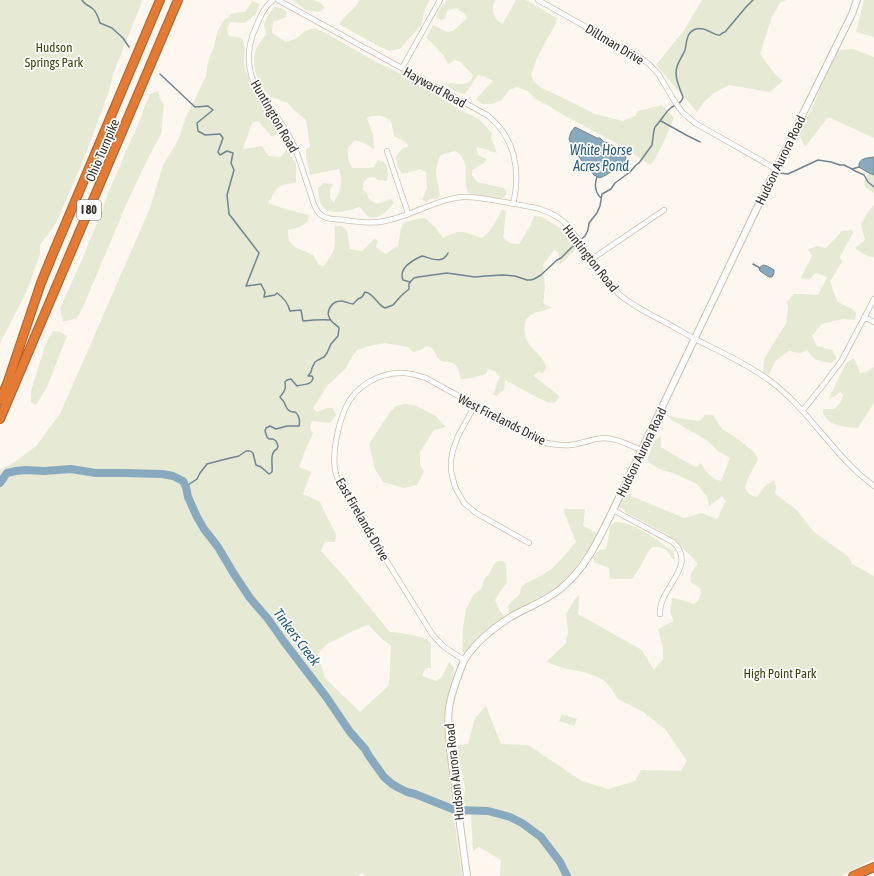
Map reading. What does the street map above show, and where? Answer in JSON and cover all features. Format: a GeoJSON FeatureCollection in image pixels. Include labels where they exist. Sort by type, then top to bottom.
{"type":"FeatureCollection","features":[{"type":"Feature","properties":{"kind":"highway","name":"Ohio Turnpike"},"geometry":{"type":"LineString","coordinates":[[0,400],[50,263],[160,0]]}},
{"type":"Feature","properties":{"kind":"highway","name":"Ohio Turnpike"},"geometry":{"type":"LineString","coordinates":[[0,419],[178,0]]}},
{"type":"Feature","properties":{"kind":"highway"},"geometry":{"type":"LineString","coordinates":[[853,876],[874,867]]}},
{"type":"Feature","properties":{"kind":"street","name":"Huntington Road"},"geometry":{"type":"LineString","coordinates":[[272,0],[267,5],[253,33],[249,48],[249,65],[252,79],[258,91],[280,120],[292,141],[320,215],[326,218],[362,222],[384,221],[398,218],[408,213],[462,197],[480,198],[513,204],[541,210],[558,217],[567,225],[610,284],[620,295],[694,339],[735,359],[761,374],[783,391],[803,410],[846,461],[874,486]]}},
{"type":"Feature","properties":{"kind":"street","name":"Hayward Road"},"geometry":{"type":"LineString","coordinates":[[278,0],[487,115],[501,128],[510,144],[514,157],[516,176],[513,204]]}},
{"type":"Feature","properties":{"kind":"street"},"geometry":{"type":"LineString","coordinates":[[402,68],[440,0]]}},
{"type":"Feature","properties":{"kind":"street","name":"Dillman Drive"},"geometry":{"type":"LineString","coordinates":[[538,0],[641,58],[659,75],[676,104],[683,113],[695,123],[776,169]]}},
{"type":"Feature","properties":{"kind":"street","name":"Hudson Aurora Road"},"geometry":{"type":"LineString","coordinates":[[467,876],[450,750],[448,722],[454,684],[464,660],[480,640],[497,626],[510,617],[548,598],[559,590],[570,581],[586,561],[613,510],[694,339],[852,14],[857,0]]}},
{"type":"Feature","properties":{"kind":"street"},"geometry":{"type":"LineString","coordinates":[[387,151],[408,213]]}},
{"type":"Feature","properties":{"kind":"street"},"geometry":{"type":"LineString","coordinates":[[592,259],[664,210]]}},
{"type":"Feature","properties":{"kind":"street"},"geometry":{"type":"LineString","coordinates":[[803,410],[842,360],[874,299]]}},
{"type":"Feature","properties":{"kind":"street"},"geometry":{"type":"LineString","coordinates":[[864,317],[874,322]]}},
{"type":"Feature","properties":{"kind":"street","name":"East Firelands Drive"},"geometry":{"type":"LineString","coordinates":[[434,383],[415,374],[392,373],[368,382],[360,388],[350,399],[342,416],[334,452],[334,463],[337,477],[341,486],[432,634],[444,647],[464,660]]}},
{"type":"Feature","properties":{"kind":"street","name":"West Firelands Drive"},"geometry":{"type":"LineString","coordinates":[[434,383],[534,438],[547,443],[556,445],[570,445],[608,438],[623,442],[641,450]]}},
{"type":"Feature","properties":{"kind":"street"},"geometry":{"type":"LineString","coordinates":[[475,405],[458,436],[453,450],[451,471],[455,487],[464,503],[476,513],[529,543]]}},
{"type":"Feature","properties":{"kind":"street"},"geometry":{"type":"LineString","coordinates":[[613,510],[673,542],[680,550],[682,558],[681,566],[660,605],[660,614]]}},
{"type":"Feature","properties":{"kind":"green space","name":"Hudson Springs Park"},"geometry":{"type":"Polygon","coordinates":[[[0,0],[142,0],[113,74],[106,100],[81,166],[56,223],[40,245],[40,254],[26,293],[0,343],[0,0]]]}},
{"type":"Feature","properties":{"kind":"green space"},"geometry":{"type":"Polygon","coordinates":[[[292,0],[314,0],[321,3],[325,8],[319,12],[306,10],[292,0]]]}},
{"type":"Feature","properties":{"kind":"green space"},"geometry":{"type":"Polygon","coordinates":[[[360,0],[429,0],[424,12],[422,24],[400,49],[390,51],[339,24],[360,0]]]}},
{"type":"Feature","properties":{"kind":"green space"},"geometry":{"type":"Polygon","coordinates":[[[447,0],[495,0],[493,6],[494,14],[498,21],[503,23],[516,0],[526,0],[557,18],[556,23],[537,58],[531,75],[534,82],[542,88],[595,114],[623,121],[635,116],[638,111],[662,105],[674,117],[657,156],[650,165],[623,147],[535,99],[528,91],[517,87],[509,90],[502,100],[491,104],[482,104],[476,99],[493,81],[483,76],[478,75],[465,94],[451,88],[447,85],[450,83],[467,83],[472,79],[473,75],[461,62],[455,60],[448,64],[443,55],[426,38],[433,25],[447,32],[453,31],[467,18],[464,13],[455,8],[447,11],[445,19],[440,20],[436,17],[439,10],[447,0]]]}},
{"type":"Feature","properties":{"kind":"green space"},"geometry":{"type":"Polygon","coordinates":[[[702,0],[786,0],[780,3],[772,17],[760,54],[775,74],[783,81],[770,92],[729,85],[714,93],[703,103],[697,112],[656,65],[684,30],[702,0]]]}},
{"type":"Feature","properties":{"kind":"green space"},"geometry":{"type":"Polygon","coordinates":[[[864,0],[874,0],[874,37],[856,32],[864,0]]]}},
{"type":"Feature","properties":{"kind":"green space"},"geometry":{"type":"Polygon","coordinates":[[[252,1],[260,4],[256,14],[245,23],[230,22],[227,29],[229,36],[239,37],[243,40],[245,49],[244,65],[253,90],[274,120],[277,133],[272,137],[258,121],[252,123],[243,149],[262,146],[268,156],[281,157],[287,149],[296,164],[296,183],[285,184],[278,188],[268,203],[309,215],[308,221],[300,227],[288,230],[289,241],[295,247],[313,255],[319,265],[324,266],[334,249],[335,226],[342,226],[347,231],[350,249],[362,251],[375,238],[378,241],[376,247],[386,254],[398,245],[402,224],[412,220],[425,218],[435,227],[443,238],[454,233],[462,232],[482,238],[496,221],[502,209],[506,211],[503,238],[510,243],[519,244],[534,216],[542,217],[567,232],[576,249],[560,265],[558,252],[554,250],[543,265],[545,289],[543,303],[552,308],[535,313],[529,317],[526,320],[524,328],[525,336],[529,344],[542,358],[546,366],[546,370],[543,373],[538,372],[534,376],[559,396],[556,402],[550,403],[538,398],[505,380],[504,390],[496,396],[493,394],[500,377],[496,372],[488,369],[486,374],[461,379],[458,368],[454,364],[440,360],[433,349],[428,346],[413,352],[408,347],[385,343],[369,346],[357,350],[346,368],[327,386],[313,408],[317,412],[327,408],[333,408],[336,415],[330,423],[312,421],[310,428],[313,433],[299,467],[311,472],[303,494],[320,502],[336,534],[335,542],[325,542],[321,551],[390,632],[419,636],[431,643],[431,668],[426,669],[422,676],[436,681],[442,677],[449,662],[454,668],[444,728],[462,876],[366,876],[362,873],[358,876],[0,876],[0,470],[16,461],[36,446],[60,414],[150,208],[163,165],[178,140],[186,117],[206,76],[208,62],[218,30],[223,21],[233,13],[245,12],[252,1]],[[368,625],[327,644],[318,654],[325,678],[360,712],[389,685],[391,645],[383,640],[368,625]]]}},
{"type":"Feature","properties":{"kind":"green space"},"geometry":{"type":"Polygon","coordinates":[[[274,7],[282,8],[287,13],[286,17],[273,22],[272,33],[286,42],[297,38],[305,31],[314,28],[423,85],[460,110],[478,118],[492,133],[491,138],[497,153],[477,147],[478,155],[487,159],[485,162],[472,170],[472,175],[477,182],[504,188],[507,192],[505,197],[492,198],[468,193],[466,187],[465,164],[460,155],[455,151],[439,157],[436,170],[440,196],[437,199],[430,199],[426,202],[422,200],[427,188],[426,172],[420,169],[402,173],[398,168],[396,156],[403,148],[408,147],[407,143],[394,136],[391,121],[382,116],[374,116],[367,118],[373,135],[374,149],[355,140],[348,148],[350,164],[353,168],[368,168],[374,167],[378,160],[384,162],[388,171],[387,181],[378,180],[374,177],[367,178],[363,184],[363,189],[369,199],[377,204],[391,199],[394,203],[383,214],[372,218],[369,217],[360,207],[339,212],[328,211],[324,208],[319,201],[318,188],[323,183],[333,184],[330,190],[330,198],[334,203],[340,190],[341,179],[339,169],[310,175],[306,157],[306,149],[310,147],[306,120],[288,103],[271,97],[265,91],[255,72],[254,57],[256,48],[266,34],[264,24],[274,7]]]}},
{"type":"Feature","properties":{"kind":"green space"},"geometry":{"type":"Polygon","coordinates":[[[853,49],[874,57],[874,138],[828,117],[805,147],[799,134],[814,104],[824,79],[839,50],[853,49]]]}},
{"type":"Feature","properties":{"kind":"green space"},"geometry":{"type":"Polygon","coordinates":[[[158,91],[160,99],[164,105],[161,134],[126,205],[84,305],[77,318],[63,322],[60,308],[81,262],[110,188],[150,94],[158,91]]]}},
{"type":"Feature","properties":{"kind":"green space"},"geometry":{"type":"Polygon","coordinates":[[[869,173],[874,175],[874,193],[865,187],[864,181],[869,173]]]}},
{"type":"Feature","properties":{"kind":"green space"},"geometry":{"type":"Polygon","coordinates":[[[874,205],[874,257],[871,257],[861,253],[855,248],[865,240],[861,224],[874,205]]]}},
{"type":"Feature","properties":{"kind":"green space"},"geometry":{"type":"Polygon","coordinates":[[[852,230],[853,233],[840,257],[842,262],[830,281],[838,302],[852,309],[856,313],[855,320],[843,319],[822,324],[812,336],[817,346],[832,350],[837,358],[831,363],[823,362],[817,360],[807,350],[800,353],[789,351],[775,361],[769,375],[763,372],[764,359],[786,324],[788,307],[787,302],[794,294],[818,295],[827,277],[816,273],[809,280],[801,278],[812,256],[808,250],[817,246],[826,248],[842,231],[852,230]]]}},
{"type":"Feature","properties":{"kind":"green space"},"geometry":{"type":"Polygon","coordinates":[[[53,331],[61,332],[67,336],[47,387],[36,405],[31,402],[31,391],[44,349],[53,331]]]}},
{"type":"Feature","properties":{"kind":"green space"},"geometry":{"type":"Polygon","coordinates":[[[854,358],[860,373],[866,372],[874,367],[874,403],[858,428],[844,427],[834,424],[827,419],[823,411],[823,409],[834,409],[840,403],[843,395],[840,392],[834,397],[829,398],[846,363],[854,358]]]}},
{"type":"Feature","properties":{"kind":"green space"},"geometry":{"type":"Polygon","coordinates":[[[405,404],[415,405],[436,416],[446,427],[434,430],[420,452],[420,465],[424,471],[417,485],[404,488],[383,482],[375,469],[369,444],[390,412],[396,406],[405,404]]]}},
{"type":"Feature","properties":{"kind":"green space","name":"High Point Park"},"geometry":{"type":"Polygon","coordinates":[[[667,415],[700,421],[705,415],[713,415],[722,429],[738,439],[755,453],[758,459],[748,477],[745,488],[749,494],[757,497],[764,487],[774,480],[776,487],[775,494],[797,510],[814,532],[849,557],[852,564],[874,576],[874,859],[841,876],[500,876],[501,860],[479,847],[473,851],[471,816],[464,802],[465,788],[456,745],[468,744],[475,718],[486,706],[501,744],[528,745],[582,781],[608,789],[635,781],[641,770],[681,771],[687,761],[665,729],[643,712],[618,699],[608,684],[602,679],[584,672],[566,669],[546,662],[566,643],[568,632],[566,614],[579,595],[578,614],[642,650],[654,670],[663,659],[663,648],[658,629],[674,621],[670,612],[672,598],[694,604],[699,599],[701,592],[700,588],[691,582],[692,572],[698,564],[692,557],[668,535],[625,512],[625,510],[618,506],[624,493],[684,518],[702,513],[717,519],[726,501],[722,496],[709,506],[707,497],[697,484],[673,473],[662,470],[647,461],[655,440],[661,436],[661,447],[696,467],[701,463],[709,474],[717,480],[721,481],[730,458],[718,451],[708,441],[672,420],[667,415]]]}},
{"type":"Feature","properties":{"kind":"green space"},"geometry":{"type":"Polygon","coordinates":[[[564,509],[585,509],[583,526],[597,533],[591,546],[573,571],[555,589],[510,614],[507,607],[519,595],[522,586],[552,568],[576,542],[564,513],[564,509]]]}},
{"type":"Feature","properties":{"kind":"green space"},"geometry":{"type":"Polygon","coordinates":[[[615,522],[631,525],[646,533],[673,551],[675,558],[672,559],[670,554],[664,548],[652,547],[632,579],[610,579],[609,568],[594,562],[593,558],[599,550],[606,549],[610,526],[615,522]]]}},
{"type":"Feature","properties":{"kind":"green space"},"geometry":{"type":"Polygon","coordinates":[[[498,561],[503,561],[506,564],[507,583],[495,600],[500,611],[505,617],[483,633],[465,654],[462,651],[466,609],[474,594],[481,589],[485,578],[489,574],[494,564],[498,561]]]}},
{"type":"Feature","properties":{"kind":"green space"},"geometry":{"type":"Polygon","coordinates":[[[562,714],[577,719],[574,726],[559,721],[562,714]]]}},
{"type":"Feature","properties":{"kind":"water","name":"White Horse Acres Pond"},"geometry":{"type":"Polygon","coordinates":[[[575,127],[597,138],[600,138],[604,142],[609,143],[624,154],[626,158],[625,162],[600,178],[594,175],[582,161],[569,139],[571,132],[575,127]]]}},
{"type":"Feature","properties":{"kind":"water"},"geometry":{"type":"Polygon","coordinates":[[[874,157],[874,175],[859,167],[861,160],[874,157]]]}},
{"type":"Feature","properties":{"kind":"water"},"geometry":{"type":"Polygon","coordinates":[[[763,265],[774,270],[772,277],[769,277],[760,271],[759,268],[763,265]]]}},
{"type":"Feature","properties":{"kind":"waterway"},"geometry":{"type":"LineString","coordinates":[[82,0],[95,11],[100,23],[112,28],[123,38],[129,47]]}},
{"type":"Feature","properties":{"kind":"waterway"},"geometry":{"type":"LineString","coordinates":[[188,485],[197,479],[207,464],[239,456],[246,451],[253,453],[256,465],[261,467],[269,474],[272,472],[272,456],[278,446],[276,441],[267,437],[265,431],[266,428],[270,426],[276,429],[287,426],[299,426],[297,415],[295,412],[291,412],[288,409],[280,397],[285,390],[285,382],[287,380],[291,379],[297,386],[311,382],[313,378],[312,376],[308,376],[315,362],[324,357],[331,344],[338,336],[339,328],[331,320],[328,313],[330,307],[338,301],[353,304],[362,297],[365,292],[371,294],[385,308],[393,305],[409,289],[409,284],[414,278],[447,273],[475,277],[503,275],[531,280],[541,275],[561,258],[585,236],[589,223],[597,213],[600,206],[602,194],[611,189],[615,183],[639,163],[652,145],[655,127],[672,107],[682,101],[683,97],[678,85],[676,69],[685,50],[690,32],[700,28],[720,35],[725,32],[753,0]]}},
{"type":"Feature","properties":{"kind":"waterway"},"geometry":{"type":"LineString","coordinates":[[160,74],[195,107],[208,106],[213,110],[197,123],[198,131],[205,135],[220,134],[223,138],[218,152],[220,155],[227,151],[233,153],[231,163],[234,170],[227,195],[229,214],[259,253],[246,286],[261,284],[265,292],[264,297],[275,295],[277,293],[285,301],[290,311],[301,310],[303,321],[330,320]]}},
{"type":"Feature","properties":{"kind":"waterway"},"geometry":{"type":"LineString","coordinates":[[661,121],[700,142]]}},
{"type":"Feature","properties":{"kind":"waterway"},"geometry":{"type":"LineString","coordinates":[[779,173],[788,174],[818,160],[844,165],[852,169],[859,167]]}},
{"type":"Feature","properties":{"kind":"waterway"},"geometry":{"type":"LineString","coordinates":[[853,170],[864,175],[868,182],[874,187]]}},
{"type":"Feature","properties":{"kind":"waterway"},"geometry":{"type":"LineString","coordinates":[[597,177],[596,188],[597,193],[601,198]]}},
{"type":"Feature","properties":{"kind":"waterway"},"geometry":{"type":"LineString","coordinates":[[410,282],[403,280],[402,276],[404,268],[407,265],[422,256],[440,260],[446,257],[448,253]]}},
{"type":"Feature","properties":{"kind":"waterway"},"geometry":{"type":"LineString","coordinates":[[753,264],[760,268]]}},
{"type":"Feature","properties":{"kind":"waterway","name":"Tinkers Creek"},"geometry":{"type":"LineString","coordinates":[[0,483],[7,473],[16,471],[71,469],[96,473],[162,474],[173,476],[183,481],[197,517],[250,598],[268,619],[327,698],[350,732],[365,749],[384,777],[392,784],[407,792],[455,810],[488,811],[510,817],[522,823],[541,837],[560,862],[567,876]]}}]}
